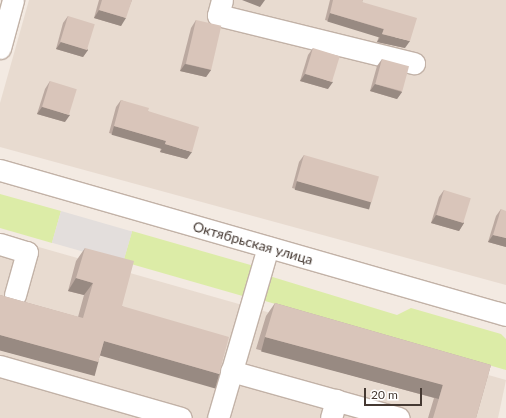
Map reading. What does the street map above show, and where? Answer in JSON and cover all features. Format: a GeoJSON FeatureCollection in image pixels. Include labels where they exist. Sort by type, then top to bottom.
{"type":"FeatureCollection","features":[{"type":"Feature","properties":{"kind":"street"},"geometry":{"type":"LineString","coordinates":[[0,48],[13,0]]}},
{"type":"Feature","properties":{"kind":"street"},"geometry":{"type":"LineString","coordinates":[[222,0],[218,15],[414,63]]}},
{"type":"Feature","properties":{"kind":"street","name":"Октябрьская улица"},"geometry":{"type":"LineString","coordinates":[[0,170],[506,315]]}},
{"type":"Feature","properties":{"kind":"street"},"geometry":{"type":"LineString","coordinates":[[0,244],[27,252],[15,295]]}},
{"type":"Feature","properties":{"kind":"street"},"geometry":{"type":"LineString","coordinates":[[218,418],[268,247]]}},
{"type":"Feature","properties":{"kind":"street"},"geometry":{"type":"LineString","coordinates":[[0,366],[181,418]]}},
{"type":"Feature","properties":{"kind":"street"},"geometry":{"type":"LineString","coordinates":[[231,371],[334,409],[399,418]]}},
{"type":"Feature","properties":{"kind":"shaded area"},"geometry":{"type":"Polygon","coordinates":[[[29,0],[506,0],[506,285],[0,147],[0,103],[29,0]]]}},
{"type":"Feature","properties":{"kind":"shaded area"},"geometry":{"type":"Polygon","coordinates":[[[61,211],[132,231],[123,263],[52,243],[61,211]]]}},
{"type":"Feature","properties":{"kind":"shaded area"},"geometry":{"type":"Polygon","coordinates":[[[0,236],[506,380],[498,418],[0,418],[0,236]]]}},
{"type":"Feature","properties":{"kind":"green space"},"geometry":{"type":"Polygon","coordinates":[[[0,194],[61,211],[52,243],[0,228],[0,194]]]}},
{"type":"Feature","properties":{"kind":"green space"},"geometry":{"type":"Polygon","coordinates":[[[132,231],[254,266],[245,297],[123,262],[132,231]]]}},
{"type":"Feature","properties":{"kind":"green space"},"geometry":{"type":"Polygon","coordinates":[[[266,275],[397,315],[411,308],[501,334],[506,339],[506,370],[258,299],[266,275]]]}},
{"type":"Feature","properties":{"kind":"building"},"geometry":{"type":"Polygon","coordinates":[[[102,0],[132,0],[126,18],[99,10],[102,0]]]}},
{"type":"Feature","properties":{"kind":"building"},"geometry":{"type":"Polygon","coordinates":[[[333,0],[363,0],[362,2],[417,18],[410,41],[382,34],[384,29],[330,13],[333,0]]]}},
{"type":"Feature","properties":{"kind":"building"},"geometry":{"type":"Polygon","coordinates":[[[68,16],[95,24],[87,50],[60,42],[68,16]]]}},
{"type":"Feature","properties":{"kind":"building"},"geometry":{"type":"Polygon","coordinates":[[[196,20],[221,26],[211,70],[186,64],[196,20]]]}},
{"type":"Feature","properties":{"kind":"building"},"geometry":{"type":"Polygon","coordinates":[[[313,48],[340,56],[332,82],[305,74],[313,48]]]}},
{"type":"Feature","properties":{"kind":"building"},"geometry":{"type":"Polygon","coordinates":[[[382,59],[409,66],[402,91],[375,84],[382,59]]]}},
{"type":"Feature","properties":{"kind":"building"},"geometry":{"type":"Polygon","coordinates":[[[50,81],[77,89],[69,115],[42,107],[50,81]]]}},
{"type":"Feature","properties":{"kind":"building"},"geometry":{"type":"Polygon","coordinates":[[[121,100],[149,108],[148,111],[199,127],[192,152],[165,144],[166,141],[114,126],[121,100]]]}},
{"type":"Feature","properties":{"kind":"building"},"geometry":{"type":"Polygon","coordinates":[[[304,155],[379,176],[372,202],[297,181],[304,155]]]}},
{"type":"Feature","properties":{"kind":"building"},"geometry":{"type":"Polygon","coordinates":[[[444,190],[471,198],[463,223],[436,215],[444,190]]]}},
{"type":"Feature","properties":{"kind":"building"},"geometry":{"type":"Polygon","coordinates":[[[501,209],[506,211],[506,238],[493,235],[501,209]]]}},
{"type":"Feature","properties":{"kind":"building"},"geometry":{"type":"Polygon","coordinates":[[[85,248],[134,261],[122,306],[229,337],[219,374],[104,341],[98,362],[0,335],[0,295],[83,318],[93,283],[76,278],[85,248]]]}},
{"type":"Feature","properties":{"kind":"building"},"geometry":{"type":"Polygon","coordinates":[[[275,303],[491,365],[476,418],[433,418],[443,385],[265,337],[275,303]]]}}]}
